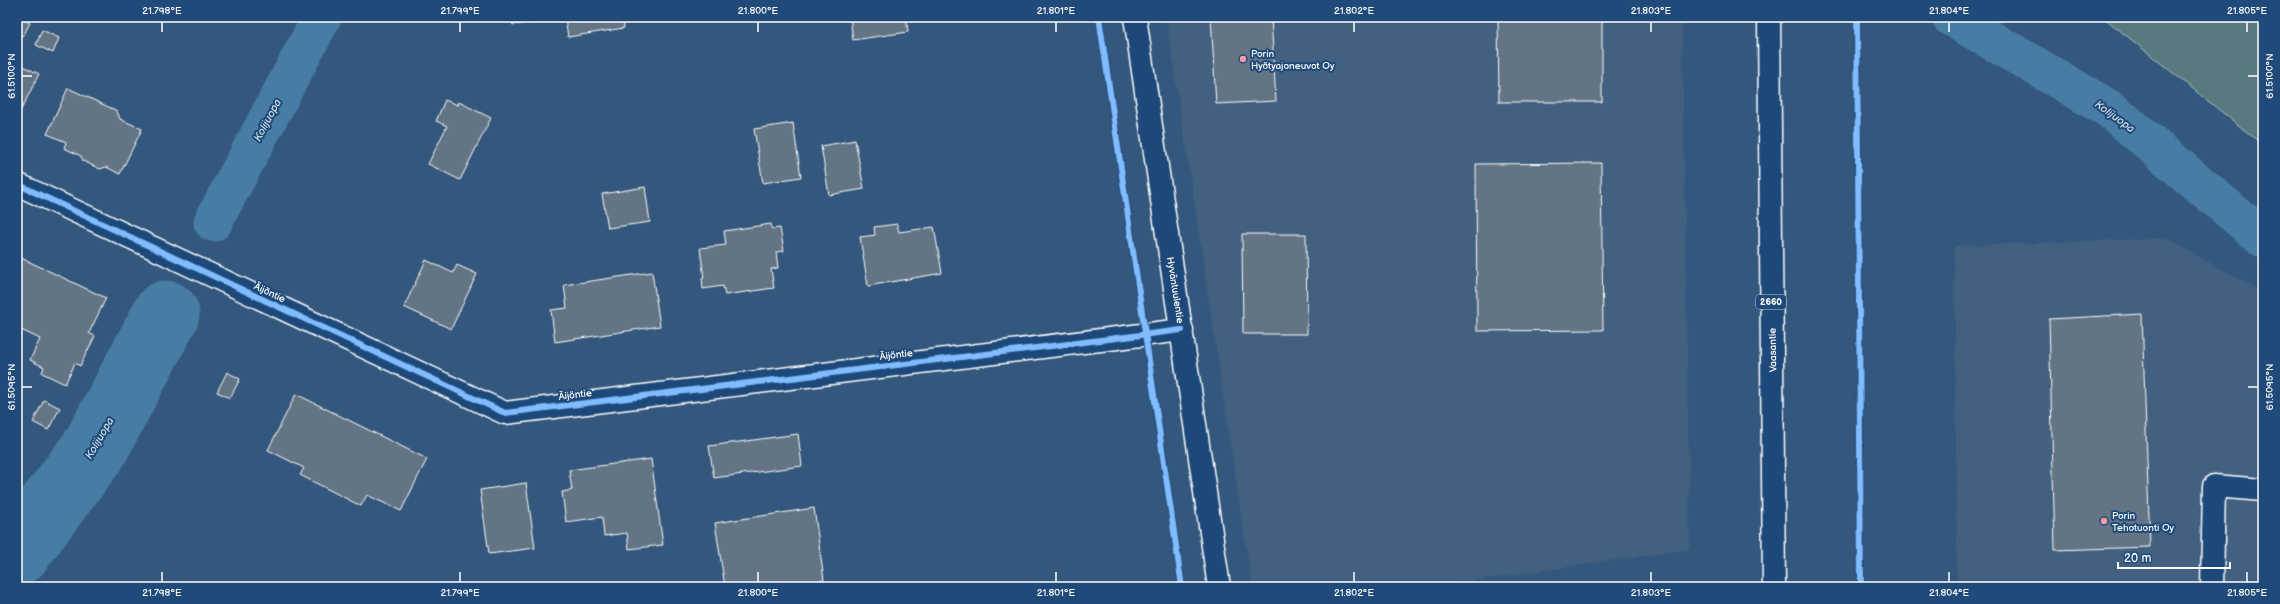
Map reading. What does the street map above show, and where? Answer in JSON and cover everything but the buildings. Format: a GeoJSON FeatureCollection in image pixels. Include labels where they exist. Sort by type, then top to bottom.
{"type":"FeatureCollection","features":[{"type":"Feature","properties":{"kind":"street","name":"Hyväntuulentie"},"geometry":{"type":"LineString","coordinates":[[1135,17],[1219,587]]}},
{"type":"Feature","properties":{"kind":"street","name":"Vaasantie"},"geometry":{"type":"LineString","coordinates":[[1769,17],[1774,587]]}},
{"type":"Feature","properties":{"kind":"street","name":"Äijöntie"},"geometry":{"type":"LineString","coordinates":[[17,184],[505,413],[1182,330]]}},
{"type":"Feature","properties":{"kind":"street"},"geometry":{"type":"LineString","coordinates":[[2212,587],[2214,486],[2263,490]]}},
{"type":"Feature","properties":{"kind":"shaded area"},"geometry":{"type":"Polygon","coordinates":[[[1166,17],[1682,17],[1690,549],[1432,587],[1252,587],[1166,17]]]}},
{"type":"Feature","properties":{"kind":"shaded area"},"geometry":{"type":"Polygon","coordinates":[[[2166,238],[2263,292],[2263,587],[1957,587],[1954,246],[2166,238]]]}},
{"type":"Feature","properties":{"kind":"green space"},"geometry":{"type":"Polygon","coordinates":[[[2103,17],[2263,17],[2263,145],[2103,17]]]}},
{"type":"Feature","properties":{"kind":"waterway","name":"Kolijuopa"},"geometry":{"type":"LineString","coordinates":[[213,222],[322,17]]}},
{"type":"Feature","properties":{"kind":"waterway","name":"Kolijuopa"},"geometry":{"type":"LineString","coordinates":[[1951,17],[2111,110],[2263,238]]}},
{"type":"Feature","properties":{"kind":"waterway","name":"Kolijuopa"},"geometry":{"type":"LineString","coordinates":[[17,552],[94,450],[166,314]]}},
{"type":"Feature","properties":{"kind":"cycle path"},"geometry":{"type":"LineString","coordinates":[[1099,17],[1182,587]]}},
{"type":"Feature","properties":{"kind":"cycle path"},"geometry":{"type":"LineString","coordinates":[[1857,17],[1861,587]]}},
{"type":"Feature","properties":{"kind":"cycle path"},"geometry":{"type":"LineString","coordinates":[[17,184],[505,413],[1182,330]]}},
{"type":"Feature","properties":{"kind":"place","name":"Porin Hyötyajoneuvot Oy"},"geometry":{"type":"Point","coordinates":[1243,59]}},
{"type":"Feature","properties":{"kind":"place","name":"Porin Tehotuonti Oy"},"geometry":{"type":"Point","coordinates":[2104,521]}}]}
